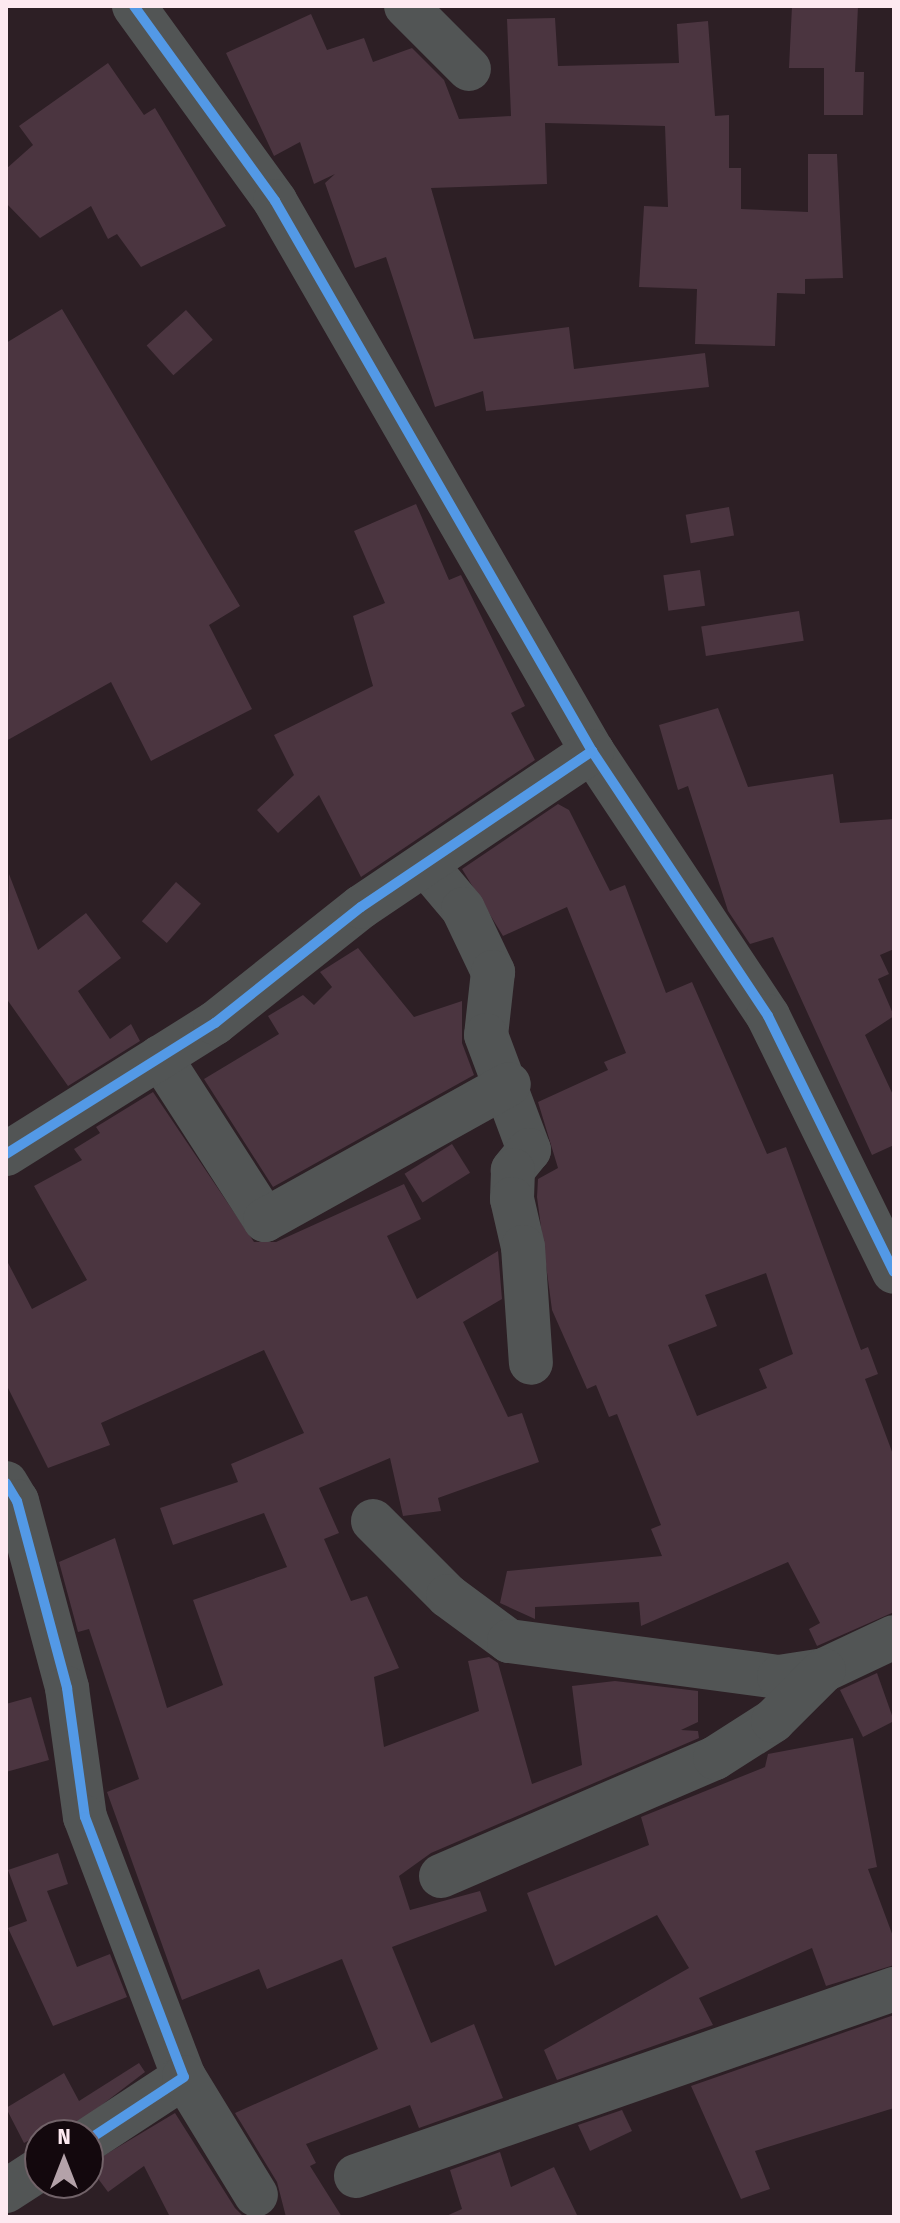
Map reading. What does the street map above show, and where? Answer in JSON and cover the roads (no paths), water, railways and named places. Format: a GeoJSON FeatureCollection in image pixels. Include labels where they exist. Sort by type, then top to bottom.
{"type":"FeatureCollection","features":[{"type":"Feature","properties":{"kind":"street"},"geometry":{"type":"LineString","coordinates":[[406,6],[469,69]]}},
{"type":"Feature","properties":{"kind":"street"},"geometry":{"type":"LineString","coordinates":[[145,9],[275,201],[592,751],[768,1016],[894,1272]]}},
{"type":"Feature","properties":{"kind":"street"},"geometry":{"type":"LineString","coordinates":[[6,1154],[160,1057],[426,865],[592,751]]}},
{"type":"Feature","properties":{"kind":"street"},"geometry":{"type":"LineString","coordinates":[[426,865],[463,909],[493,972],[486,1035],[509,1084],[529,1150],[513,1170],[512,1199],[523,1247],[531,1363]]}},
{"type":"Feature","properties":{"kind":"street"},"geometry":{"type":"LineString","coordinates":[[160,1057],[265,1220],[509,1084]]}},
{"type":"Feature","properties":{"kind":"street"},"geometry":{"type":"LineString","coordinates":[[10,1497],[67,1688],[85,1817],[184,2077],[256,2195]]}},
{"type":"Feature","properties":{"kind":"street"},"geometry":{"type":"LineString","coordinates":[[373,1521],[448,1596],[509,1641],[779,1677],[824,1670],[894,1637]]}},
{"type":"Feature","properties":{"kind":"street"},"geometry":{"type":"LineString","coordinates":[[441,1876],[715,1758],[773,1721],[824,1670]]}},
{"type":"Feature","properties":{"kind":"street"},"geometry":{"type":"LineString","coordinates":[[356,2176],[566,2106],[687,2055],[894,1989]]}},
{"type":"Feature","properties":{"kind":"street"},"geometry":{"type":"LineString","coordinates":[[104,2130],[184,2077]]}},
{"type":"Feature","properties":{"kind":"street"},"geometry":{"type":"LineString","coordinates":[[6,2191],[24,2179]]}}]}
